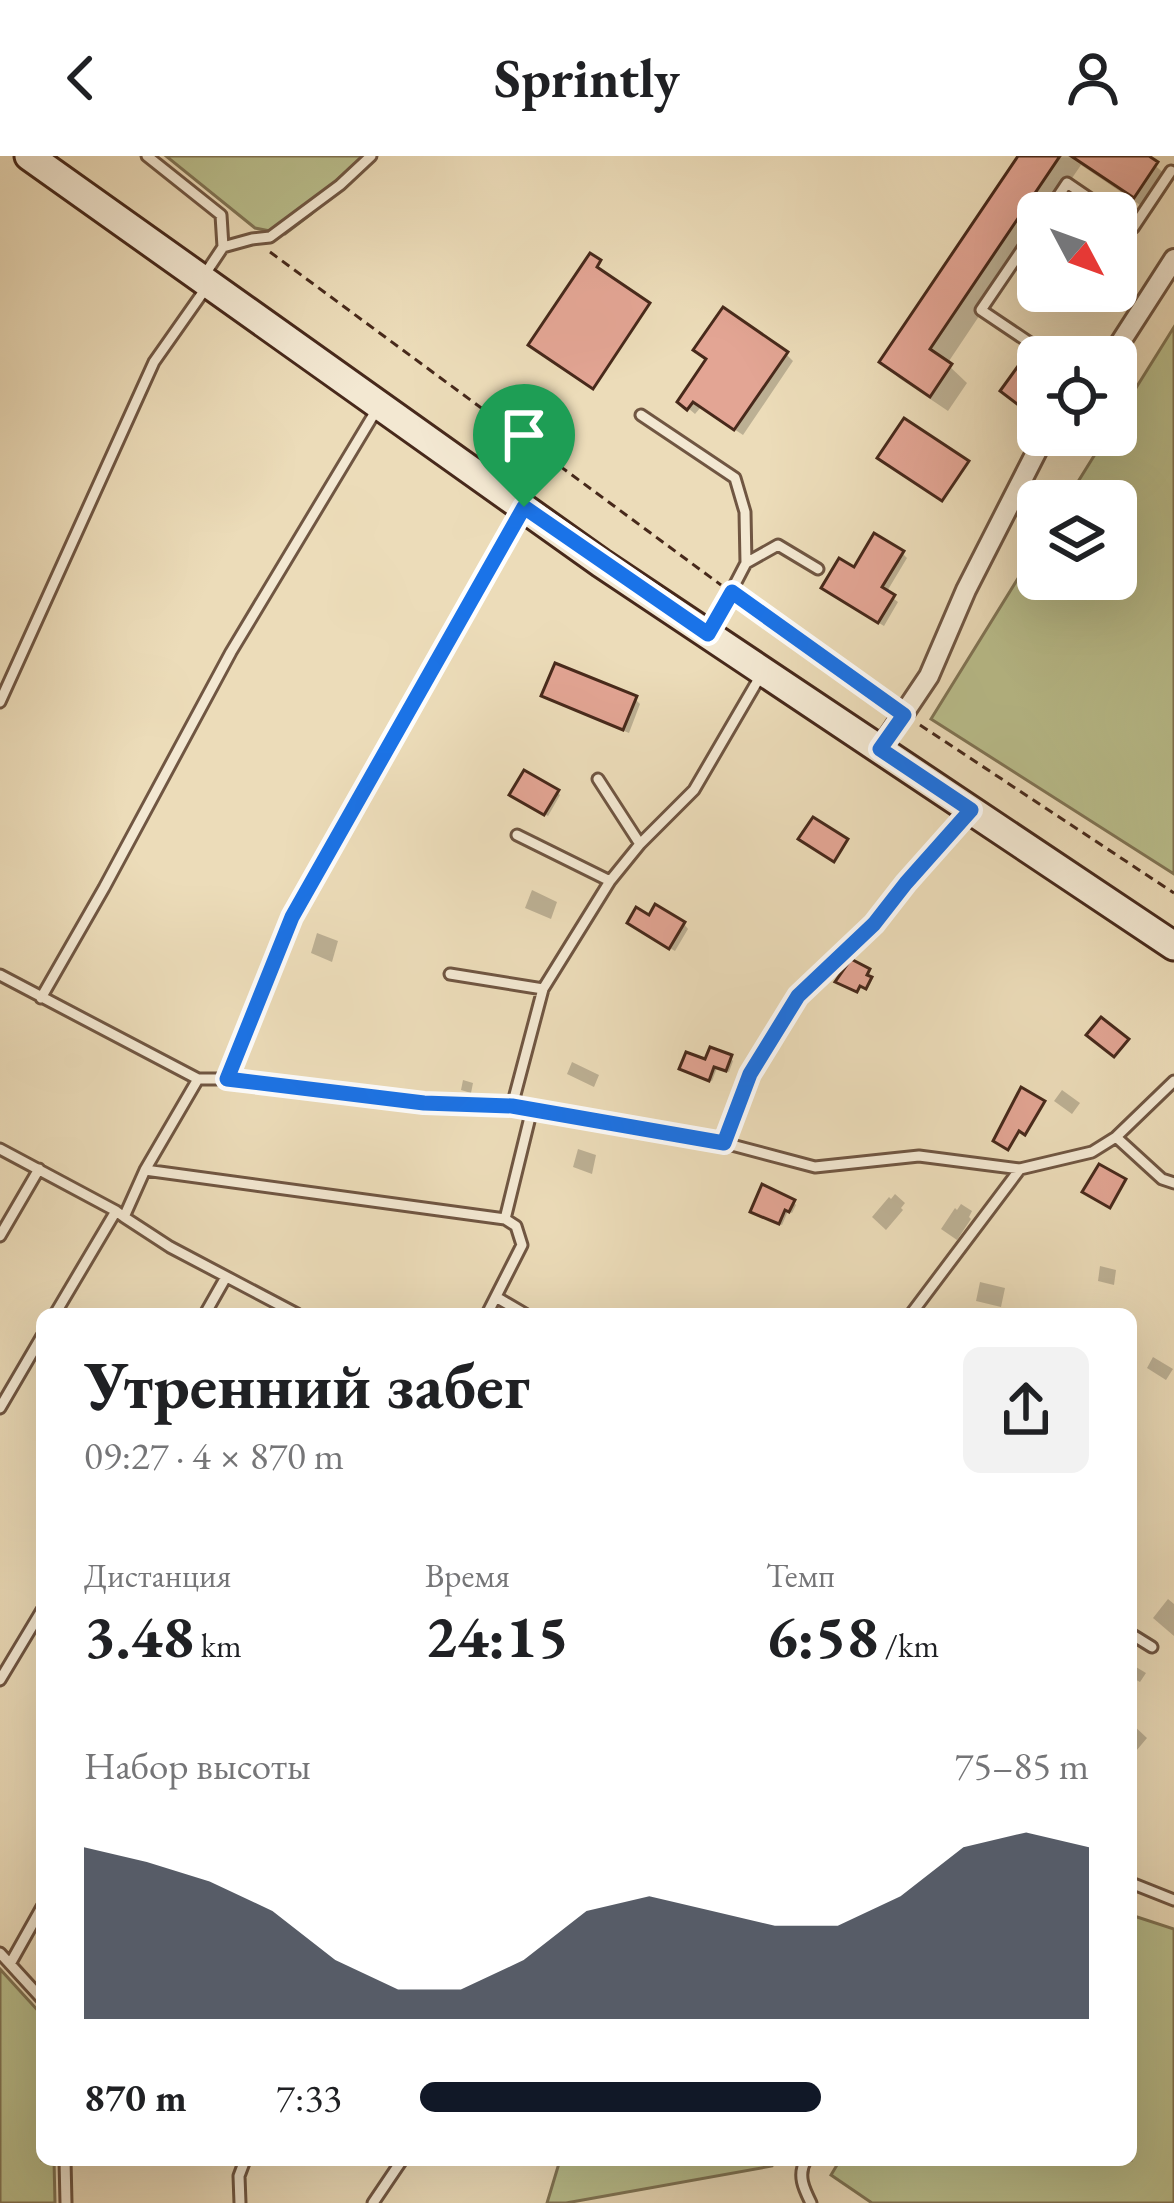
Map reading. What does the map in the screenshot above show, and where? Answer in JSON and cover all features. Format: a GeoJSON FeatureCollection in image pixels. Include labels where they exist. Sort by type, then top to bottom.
{"type":"FeatureCollection","features":[{"type":"Feature","properties":{"kind":"main road"},"geometry":{"type":"LineString","coordinates":[[29,156],[708,634],[1174,946]]}},
{"type":"Feature","properties":{"kind":"street"},"geometry":{"type":"LineString","coordinates":[[1124,336],[1174,259]]}},
{"type":"Feature","properties":{"kind":"street"},"geometry":{"type":"LineString","coordinates":[[880,749],[929,676],[966,590],[1034,456]]}},
{"type":"Feature","properties":{"kind":"lane"},"geometry":{"type":"LineString","coordinates":[[0,702],[154,362],[224,247],[221,215],[147,156]]}},
{"type":"Feature","properties":{"kind":"lane"},"geometry":{"type":"LineString","coordinates":[[224,247],[270,237],[371,156]]}},
{"type":"Feature","properties":{"kind":"lane"},"geometry":{"type":"LineString","coordinates":[[1137,222],[1171,171]]}},
{"type":"Feature","properties":{"kind":"lane"},"geometry":{"type":"LineString","coordinates":[[1017,257],[981,310],[1020,336]]}},
{"type":"Feature","properties":{"kind":"lane"},"geometry":{"type":"LineString","coordinates":[[41,998],[231,652],[380,404]]}},
{"type":"Feature","properties":{"kind":"lane"},"geometry":{"type":"LineString","coordinates":[[640,416],[735,478],[745,512],[746,563],[708,634]]}},
{"type":"Feature","properties":{"kind":"lane"},"geometry":{"type":"LineString","coordinates":[[227,1079],[292,917],[524,507]]}},
{"type":"Feature","properties":{"kind":"lane"},"geometry":{"type":"LineString","coordinates":[[746,563],[778,545],[818,569]]}},
{"type":"Feature","properties":{"kind":"lane"},"geometry":{"type":"LineString","coordinates":[[512,1106],[543,989],[610,881],[694,790],[764,670]]}},
{"type":"Feature","properties":{"kind":"lane"},"geometry":{"type":"LineString","coordinates":[[598,779],[640,844]]}},
{"type":"Feature","properties":{"kind":"lane"},"geometry":{"type":"LineString","coordinates":[[724,1143],[750,1074],[798,996],[874,924],[971,810]]}},
{"type":"Feature","properties":{"kind":"lane"},"geometry":{"type":"LineString","coordinates":[[517,835],[610,881]]}},
{"type":"Feature","properties":{"kind":"lane"},"geometry":{"type":"LineString","coordinates":[[449,974],[543,989]]}},
{"type":"Feature","properties":{"kind":"lane"},"geometry":{"type":"LineString","coordinates":[[0,975],[198,1079],[424,1103],[512,1106],[724,1143],[815,1167],[919,1156],[1021,1169],[1091,1152],[1116,1137],[1174,1081]]}},
{"type":"Feature","properties":{"kind":"lane"},"geometry":{"type":"LineString","coordinates":[[59,1308],[198,1079]]}},
{"type":"Feature","properties":{"kind":"lane"},"geometry":{"type":"LineString","coordinates":[[505,1220],[532,1109]]}},
{"type":"Feature","properties":{"kind":"lane"},"geometry":{"type":"LineString","coordinates":[[1116,1137],[1162,1179],[1174,1183]]}},
{"type":"Feature","properties":{"kind":"lane"},"geometry":{"type":"LineString","coordinates":[[0,1149],[286,1308]]}},
{"type":"Feature","properties":{"kind":"lane"},"geometry":{"type":"LineString","coordinates":[[0,1236],[39,1169]]}},
{"type":"Feature","properties":{"kind":"lane"},"geometry":{"type":"LineString","coordinates":[[916,1308],[1021,1169]]}},
{"type":"Feature","properties":{"kind":"lane"},"geometry":{"type":"LineString","coordinates":[[145,1170],[505,1220],[516,1226],[522,1245],[491,1308]]}},
{"type":"Feature","properties":{"kind":"lane"},"geometry":{"type":"LineString","coordinates":[[209,1308],[226,1276]]}},
{"type":"Feature","properties":{"kind":"lane"},"geometry":{"type":"LineString","coordinates":[[496,1297],[515,1308]]}},
{"type":"Feature","properties":{"kind":"lane"},"geometry":{"type":"LineString","coordinates":[[0,1408],[36,1346]]}},
{"type":"Feature","properties":{"kind":"lane"},"geometry":{"type":"LineString","coordinates":[[0,1679],[36,1620]]}},
{"type":"Feature","properties":{"kind":"lane"},"geometry":{"type":"LineString","coordinates":[[1137,1638],[1152,1647]]}},
{"type":"Feature","properties":{"kind":"lane"},"geometry":{"type":"LineString","coordinates":[[1137,1885],[1174,1900]]}},
{"type":"Feature","properties":{"kind":"lane"},"geometry":{"type":"LineString","coordinates":[[10,1964],[36,1918]]}},
{"type":"Feature","properties":{"kind":"lane"},"geometry":{"type":"LineString","coordinates":[[0,1953],[36,1992]]}},
{"type":"Feature","properties":{"kind":"lane"},"geometry":{"type":"LineString","coordinates":[[64,2166],[66,2203]]}},
{"type":"Feature","properties":{"kind":"lane"},"geometry":{"type":"LineString","coordinates":[[240,2203],[242,2166]]}},
{"type":"Feature","properties":{"kind":"lane"},"geometry":{"type":"LineString","coordinates":[[373,2203],[398,2166]]}},
{"type":"Feature","properties":{"kind":"lane"},"geometry":{"type":"LineString","coordinates":[[802,2166],[802,2185],[811,2203]]}},
{"type":"Feature","properties":{"kind":"path"},"geometry":{"type":"LineString","coordinates":[[252,239],[904,715],[1174,893]]}},
{"type":"Feature","properties":{"kind":"green space"},"geometry":{"type":"Polygon","coordinates":[[[166,156],[373,156],[285,234],[255,228],[166,156]]]}},
{"type":"Feature","properties":{"kind":"green space"},"geometry":{"type":"Polygon","coordinates":[[[1174,327],[1174,874],[931,719],[1017,580],[1017,600],[1137,600],[1137,480],[1079,480],[1094,456],[1137,456],[1137,386],[1174,327]]]}},
{"type":"Feature","properties":{"kind":"green space"},"geometry":{"type":"Polygon","coordinates":[[[1137,1917],[1174,1929],[1174,2203],[872,2203],[831,2175],[836,2166],[1137,2166],[1137,1917]]]}},
{"type":"Feature","properties":{"kind":"green space"},"geometry":{"type":"Polygon","coordinates":[[[0,1969],[36,2008],[36,2166],[54,2166],[55,2203],[0,2203],[0,1969]]]}},
{"type":"Feature","properties":{"kind":"green space"},"geometry":{"type":"Polygon","coordinates":[[[558,2166],[772,2166],[566,2203],[547,2203],[558,2166]]]}},
{"type":"Feature","properties":{"kind":"building"},"geometry":{"type":"Polygon","coordinates":[[[1018,156],[1060,156],[1036,192],[1017,192],[1017,220],[930,349],[952,364],[930,397],[879,362],[1018,156]]]}},
{"type":"Feature","properties":{"kind":"building"},"geometry":{"type":"Polygon","coordinates":[[[1071,156],[1149,156],[1158,162],[1137,194],[1125,192],[1071,156]]]}},
{"type":"Feature","properties":{"kind":"building"},"geometry":{"type":"Polygon","coordinates":[[[590,253],[601,260],[597,267],[650,303],[593,389],[528,345],[590,253]]]}},
{"type":"Feature","properties":{"kind":"building"},"geometry":{"type":"Polygon","coordinates":[[[723,307],[788,352],[734,430],[693,402],[687,410],[677,402],[706,359],[693,350],[723,307]]]}},
{"type":"Feature","properties":{"kind":"building"},"geometry":{"type":"Polygon","coordinates":[[[1017,368],[1017,404],[1000,391],[1017,368]]]}},
{"type":"Feature","properties":{"kind":"building"},"geometry":{"type":"Polygon","coordinates":[[[904,418],[969,461],[942,501],[877,458],[904,418]]]}},
{"type":"Feature","properties":{"kind":"building"},"geometry":{"type":"Polygon","coordinates":[[[874,533],[904,551],[882,587],[895,595],[878,623],[821,588],[839,558],[854,567],[874,533]]]}},
{"type":"Feature","properties":{"kind":"building"},"geometry":{"type":"Polygon","coordinates":[[[555,663],[637,696],[623,730],[541,696],[555,663]]]}},
{"type":"Feature","properties":{"kind":"building"},"geometry":{"type":"Polygon","coordinates":[[[524,770],[559,790],[544,815],[509,795],[524,770]]]}},
{"type":"Feature","properties":{"kind":"building"},"geometry":{"type":"Polygon","coordinates":[[[813,817],[848,839],[834,862],[798,839],[813,817]]]}},
{"type":"Feature","properties":{"kind":"building"},"geometry":{"type":"Polygon","coordinates":[[[655,904],[685,922],[669,949],[627,923],[636,907],[649,915],[655,904]]]}},
{"type":"Feature","properties":{"kind":"building"},"geometry":{"type":"Polygon","coordinates":[[[851,959],[870,969],[867,975],[872,977],[866,989],[860,986],[857,992],[835,982],[851,959]]]}},
{"type":"Feature","properties":{"kind":"building"},"geometry":{"type":"Polygon","coordinates":[[[1101,1017],[1129,1039],[1114,1057],[1086,1035],[1101,1017]]]}},
{"type":"Feature","properties":{"kind":"building"},"geometry":{"type":"Polygon","coordinates":[[[710,1047],[732,1055],[726,1071],[714,1067],[709,1081],[679,1069],[686,1052],[705,1059],[710,1047]]]}},
{"type":"Feature","properties":{"kind":"building"},"geometry":{"type":"Polygon","coordinates":[[[1021,1087],[1045,1101],[1025,1135],[1019,1131],[1008,1150],[993,1141],[1021,1087]]]}},
{"type":"Feature","properties":{"kind":"building"},"geometry":{"type":"Polygon","coordinates":[[[1099,1164],[1126,1179],[1110,1208],[1082,1192],[1099,1164]]]}},
{"type":"Feature","properties":{"kind":"building"},"geometry":{"type":"Polygon","coordinates":[[[762,1184],[795,1200],[779,1224],[750,1212],[762,1184]]]}},
{"type":"Feature","properties":{"kind":"route"},"geometry":{"type":"LineString","coordinates":[[524,507],[708,634],[732,592],[904,715],[880,749],[971,810],[874,924],[798,996],[750,1074],[724,1143],[512,1106],[424,1103],[227,1079],[292,917],[524,507]]}}]}
